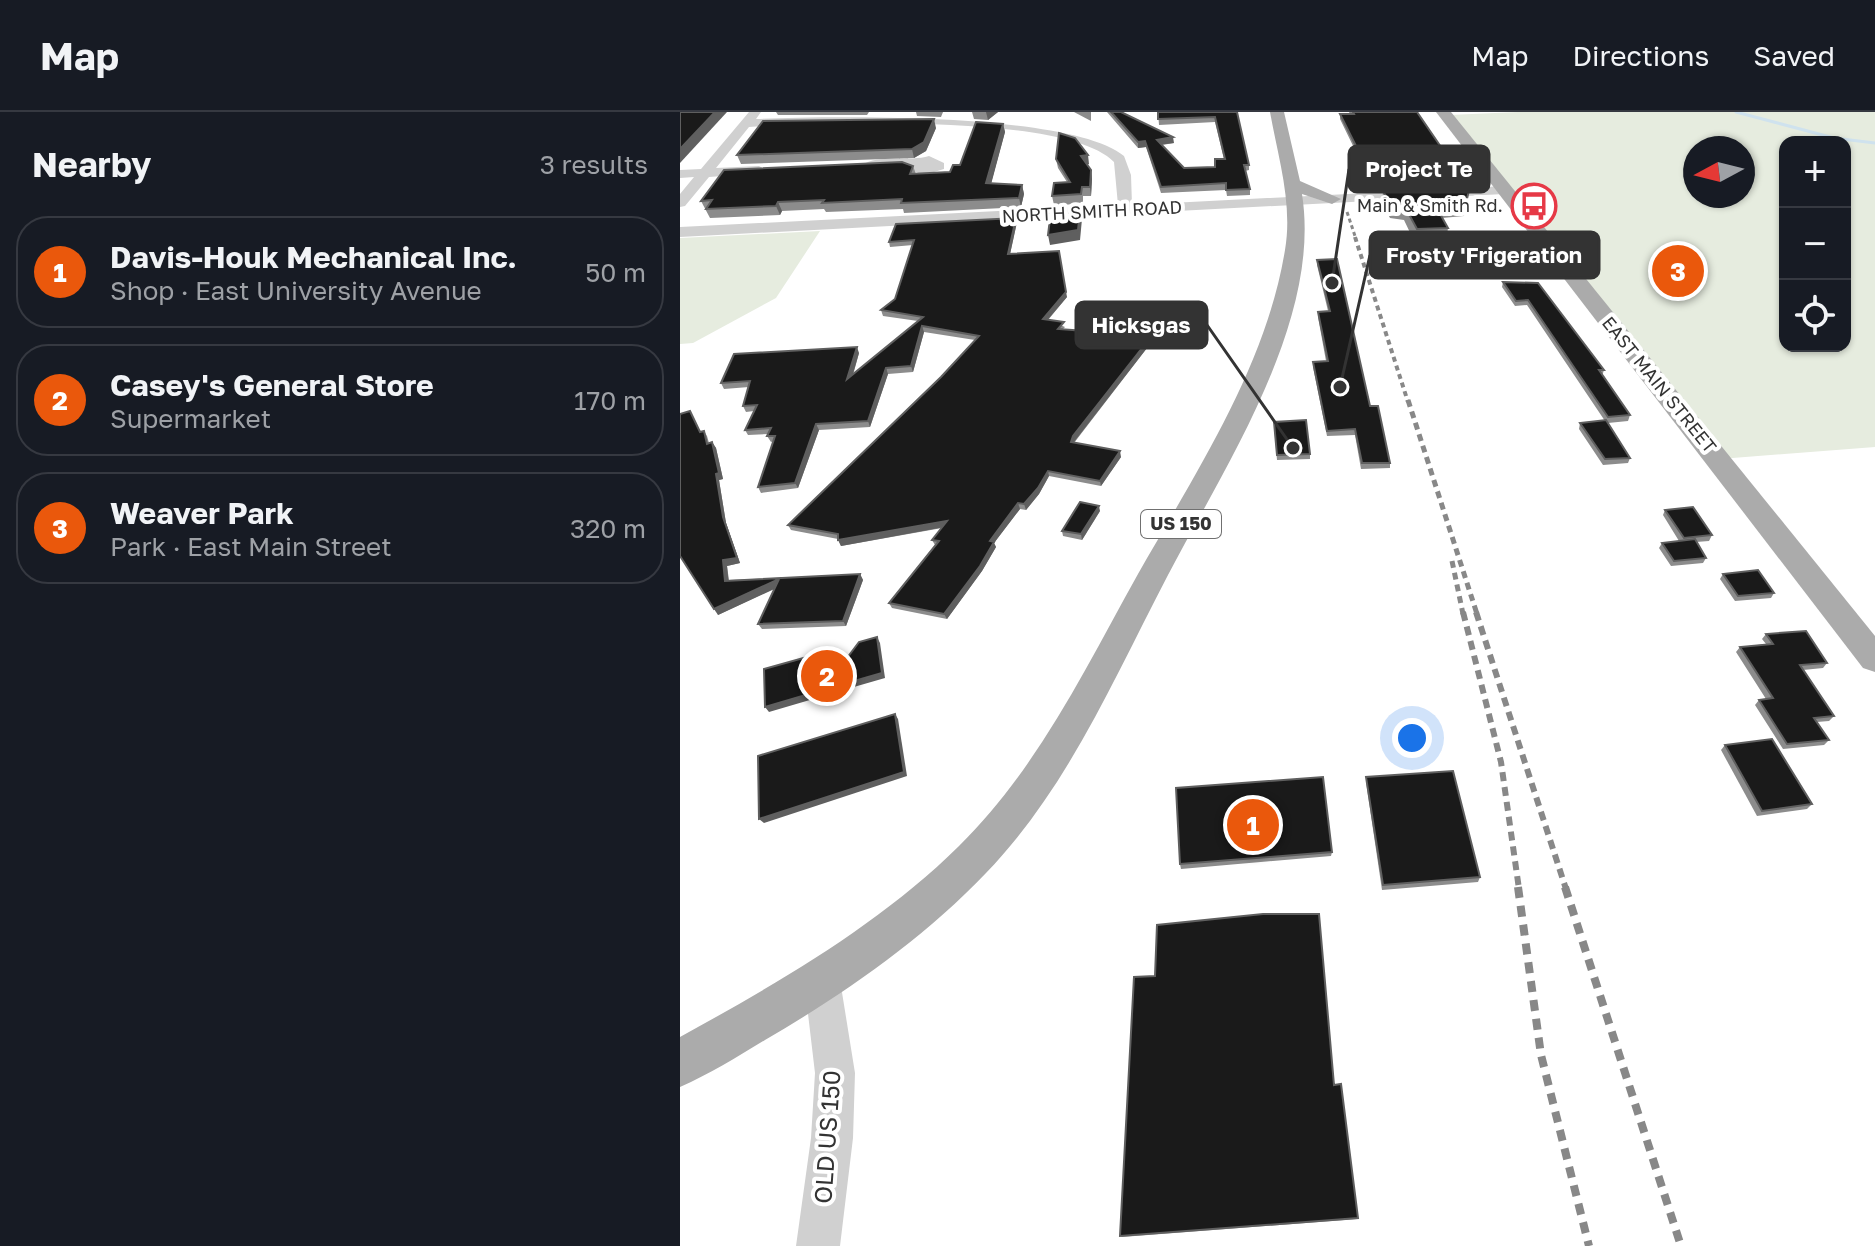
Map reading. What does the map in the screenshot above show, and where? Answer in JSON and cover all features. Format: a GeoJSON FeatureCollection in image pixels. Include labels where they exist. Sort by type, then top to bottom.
{"type":"FeatureCollection","features":[{"type":"Feature","properties":{"kind":"main road","name":"US 150"},"geometry":{"type":"LineString","coordinates":[[691,1049],[822,980],[876,943],[974,858],[1016,812],[1076,723],[1187,512],[1256,371],[1290,275],[1295,193],[1277,112]]}},
{"type":"Feature","properties":{"kind":"main road","name":"EAST MAIN STREET"},"geometry":{"type":"LineString","coordinates":[[1443,112],[1875,659]]}},
{"type":"Feature","properties":{"kind":"main road"},"geometry":{"type":"LineString","coordinates":[[1295,193],[1332,199]]}},
{"type":"Feature","properties":{"kind":"street"},"geometry":{"type":"LineString","coordinates":[[680,203],[751,118],[1015,114],[1071,128],[1109,149],[1123,170],[1125,210]]}},
{"type":"Feature","properties":{"kind":"street"},"geometry":{"type":"LineString","coordinates":[[850,166],[913,164]]}},
{"type":"Feature","properties":{"kind":"street"},"geometry":{"type":"LineString","coordinates":[[680,174],[770,170]]}},
{"type":"Feature","properties":{"kind":"street"},"geometry":{"type":"LineString","coordinates":[[1332,199],[1504,190]]}},
{"type":"Feature","properties":{"kind":"street","name":"NORTH SMITH ROAD"},"geometry":{"type":"LineString","coordinates":[[680,232],[1125,210],[1295,193]]}},
{"type":"Feature","properties":{"kind":"street","name":"OLD US 150"},"geometry":{"type":"LineString","coordinates":[[818,1246],[832,1138],[835,1073],[822,980]]}},
{"type":"Feature","properties":{"kind":"shaded area"},"geometry":{"type":"Polygon","coordinates":[[[1518,112],[1875,112],[1875,447],[1720,459],[1449,115],[1518,112]]]}},
{"type":"Feature","properties":{"kind":"shaded area"},"geometry":{"type":"Polygon","coordinates":[[[820,231],[776,298],[693,343],[680,344],[680,238],[820,231]]]}},
{"type":"Feature","properties":{"kind":"building"},"geometry":{"type":"Polygon","coordinates":[[[680,112],[715,112],[680,149],[680,112]]]}},
{"type":"Feature","properties":{"kind":"building"},"geometry":{"type":"Polygon","coordinates":[[[1111,112],[1121,112],[1173,137],[1157,140],[1184,168],[1215,167],[1215,159],[1225,159],[1215,117],[1158,119],[1158,112],[1237,112],[1249,165],[1244,165],[1250,189],[1226,190],[1226,183],[1161,187],[1145,141],[1138,142],[1111,112]]]}},
{"type":"Feature","properties":{"kind":"building"},"geometry":{"type":"Polygon","coordinates":[[[1417,112],[1441,147],[1453,146],[1474,172],[1472,180],[1374,185],[1351,152],[1359,152],[1340,114],[1417,112]]]}},
{"type":"Feature","properties":{"kind":"building"},"geometry":{"type":"Polygon","coordinates":[[[934,119],[924,142],[912,149],[737,155],[763,121],[934,119]]]}},
{"type":"Feature","properties":{"kind":"building"},"geometry":{"type":"Polygon","coordinates":[[[976,122],[1003,124],[986,183],[1022,185],[1019,198],[901,203],[902,199],[822,203],[824,200],[706,209],[712,200],[701,201],[724,170],[902,162],[913,166],[910,174],[950,172],[953,165],[960,165],[976,122]]]}},
{"type":"Feature","properties":{"kind":"building"},"geometry":{"type":"Polygon","coordinates":[[[1059,133],[1075,138],[1088,155],[1081,156],[1091,170],[1090,187],[1082,187],[1081,194],[1052,196],[1054,183],[1070,182],[1056,159],[1059,133]]]}},
{"type":"Feature","properties":{"kind":"building"},"geometry":{"type":"Polygon","coordinates":[[[1470,186],[1466,203],[1435,205],[1448,228],[1417,229],[1405,207],[1391,205],[1383,191],[1470,186]]]}},
{"type":"Feature","properties":{"kind":"building"},"geometry":{"type":"Polygon","coordinates":[[[1080,210],[1078,230],[1048,235],[1051,211],[1080,210]]]}},
{"type":"Feature","properties":{"kind":"building"},"geometry":{"type":"Polygon","coordinates":[[[1016,218],[1008,254],[1059,251],[1066,292],[1043,319],[1064,322],[1058,329],[1085,331],[1083,335],[1146,343],[1071,442],[1120,451],[1100,481],[1048,471],[1038,488],[1024,504],[1018,503],[990,541],[994,542],[980,566],[944,614],[889,603],[939,541],[932,540],[947,521],[838,540],[838,534],[788,525],[941,377],[979,336],[922,326],[911,366],[886,368],[868,421],[816,424],[795,483],[758,487],[775,436],[767,436],[771,428],[745,430],[757,405],[743,406],[750,381],[721,383],[734,354],[857,347],[847,379],[923,317],[881,310],[895,299],[914,240],[889,242],[896,224],[1016,218]]]}},
{"type":"Feature","properties":{"kind":"building"},"geometry":{"type":"Polygon","coordinates":[[[1337,259],[1370,406],[1378,406],[1390,463],[1362,463],[1355,429],[1327,431],[1313,362],[1328,361],[1318,312],[1330,311],[1317,260],[1337,259]]]}},
{"type":"Feature","properties":{"kind":"building"},"geometry":{"type":"Polygon","coordinates":[[[1503,282],[1538,283],[1604,370],[1599,370],[1630,415],[1608,417],[1528,300],[1516,301],[1503,282]]]}},
{"type":"Feature","properties":{"kind":"building"},"geometry":{"type":"Polygon","coordinates":[[[690,411],[700,432],[704,431],[707,444],[712,442],[719,473],[716,474],[723,517],[737,558],[723,560],[725,581],[860,574],[843,621],[758,624],[779,579],[714,609],[680,556],[680,414],[690,411]]]}},
{"type":"Feature","properties":{"kind":"building"},"geometry":{"type":"Polygon","coordinates":[[[1306,420],[1310,454],[1277,455],[1274,422],[1306,420]]]}},
{"type":"Feature","properties":{"kind":"building"},"geometry":{"type":"Polygon","coordinates":[[[1606,420],[1630,458],[1605,459],[1580,423],[1606,420]]]}},
{"type":"Feature","properties":{"kind":"building"},"geometry":{"type":"Polygon","coordinates":[[[1080,502],[1099,506],[1081,534],[1062,531],[1080,502]]]}},
{"type":"Feature","properties":{"kind":"building"},"geometry":{"type":"Polygon","coordinates":[[[1693,507],[1712,535],[1684,538],[1665,510],[1693,507]]]}},
{"type":"Feature","properties":{"kind":"building"},"geometry":{"type":"Polygon","coordinates":[[[1695,539],[1706,558],[1674,561],[1662,543],[1695,539]]]}},
{"type":"Feature","properties":{"kind":"building"},"geometry":{"type":"Polygon","coordinates":[[[1758,570],[1774,593],[1738,596],[1723,574],[1758,570]]]}},
{"type":"Feature","properties":{"kind":"building"},"geometry":{"type":"Polygon","coordinates":[[[1806,631],[1827,663],[1800,665],[1834,716],[1814,718],[1829,740],[1787,744],[1759,700],[1773,698],[1740,647],[1773,644],[1766,634],[1806,631]]]}},
{"type":"Feature","properties":{"kind":"building"},"geometry":{"type":"Polygon","coordinates":[[[877,637],[882,673],[823,690],[859,642],[877,637]]]}},
{"type":"Feature","properties":{"kind":"building"},"geometry":{"type":"Polygon","coordinates":[[[832,650],[816,692],[765,707],[764,669],[832,650]]]}},
{"type":"Feature","properties":{"kind":"building"},"geometry":{"type":"Polygon","coordinates":[[[895,714],[904,772],[759,819],[758,756],[895,714]]]}},
{"type":"Feature","properties":{"kind":"building"},"geometry":{"type":"Polygon","coordinates":[[[1772,739],[1812,804],[1762,811],[1725,745],[1772,739]]]}},
{"type":"Feature","properties":{"kind":"building"},"geometry":{"type":"Polygon","coordinates":[[[1453,771],[1480,877],[1383,885],[1366,777],[1453,771]]]}},
{"type":"Feature","properties":{"kind":"building"},"geometry":{"type":"Polygon","coordinates":[[[1323,777],[1332,852],[1180,864],[1176,788],[1323,777]]]}},
{"type":"Feature","properties":{"kind":"building"},"geometry":{"type":"Polygon","coordinates":[[[1263,914],[1319,914],[1334,1085],[1341,1084],[1358,1218],[1120,1236],[1134,977],[1155,976],[1157,925],[1263,914]]]}},
{"type":"Feature","properties":{"kind":"waterway"},"geometry":{"type":"LineString","coordinates":[[1736,112],[1834,138],[1875,143]]}},
{"type":"Feature","properties":{"kind":"railway"},"geometry":{"type":"LineString","coordinates":[[1347,212],[1356,239]]}},
{"type":"Feature","properties":{"kind":"railway"},"geometry":{"type":"LineString","coordinates":[[1355,237],[1408,402]]}},
{"type":"Feature","properties":{"kind":"railway"},"geometry":{"type":"LineString","coordinates":[[1408,400],[1477,614]]}},
{"type":"Feature","properties":{"kind":"railway"},"geometry":{"type":"LineString","coordinates":[[1452,561],[1463,614]]}},
{"type":"Feature","properties":{"kind":"railway"},"geometry":{"type":"LineString","coordinates":[[1463,612],[1501,762],[1519,889]]}},
{"type":"Feature","properties":{"kind":"railway"},"geometry":{"type":"LineString","coordinates":[[1476,612],[1566,889]]}},
{"type":"Feature","properties":{"kind":"railway"},"geometry":{"type":"LineString","coordinates":[[1518,887],[1541,1055],[1589,1246]]}},
{"type":"Feature","properties":{"kind":"railway"},"geometry":{"type":"LineString","coordinates":[[1565,887],[1681,1246]]}},
{"type":"Feature","properties":{"kind":"place","name":"Main & Smith Rd."},"geometry":{"type":"Point","coordinates":[1534,206]}},
{"type":"Feature","properties":{"kind":"place","name":"Weaver Park"},"geometry":{"type":"Point","coordinates":[1678,271]}},
{"type":"Feature","properties":{"kind":"place","name":"Project Te"},"geometry":{"type":"Point","coordinates":[1332,283]}},
{"type":"Feature","properties":{"kind":"place","name":"Frosty 'Frigeration"},"geometry":{"type":"Point","coordinates":[1340,387]}},
{"type":"Feature","properties":{"kind":"place","name":"Hicksgas"},"geometry":{"type":"Point","coordinates":[1293,448]}},
{"type":"Feature","properties":{"kind":"place","name":"Casey's General Store"},"geometry":{"type":"Point","coordinates":[827,676]}},
{"type":"Feature","properties":{"kind":"place","name":"Davis-Houk Mechanical Inc."},"geometry":{"type":"Point","coordinates":[1253,825]}}]}
